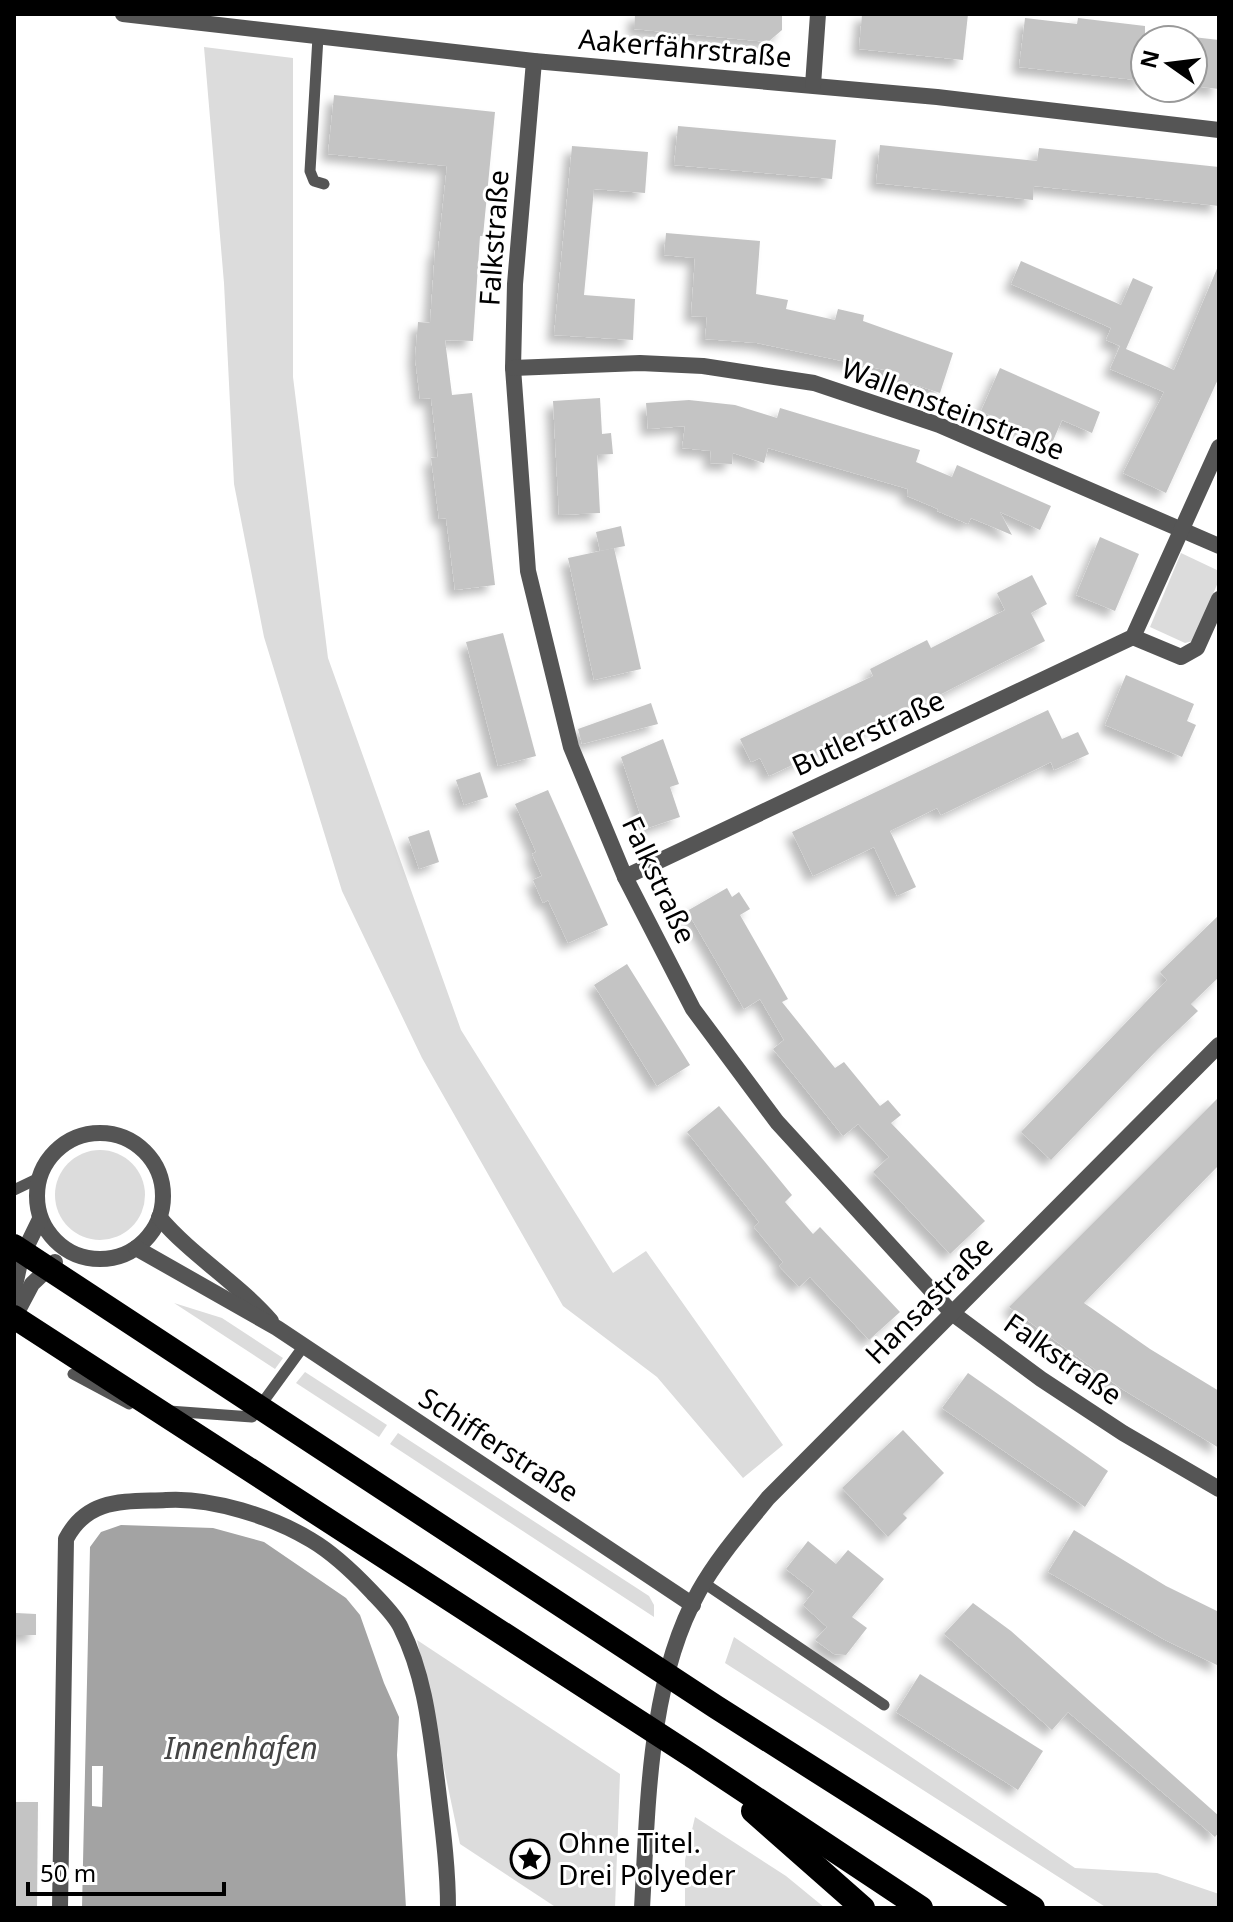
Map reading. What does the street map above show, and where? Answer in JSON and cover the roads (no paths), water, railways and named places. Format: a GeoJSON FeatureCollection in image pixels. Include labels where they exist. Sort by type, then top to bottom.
{"type":"FeatureCollection","features":[{"type":"Feature","properties":{"kind":"highway"},"geometry":{"type":"LineString","coordinates":[[14,1246],[716,1707],[1033,1908]]}},
{"type":"Feature","properties":{"kind":"highway"},"geometry":{"type":"LineString","coordinates":[[14,1318],[695,1758],[921,1908]]}},
{"type":"Feature","properties":{"kind":"highway"},"geometry":{"type":"LineString","coordinates":[[695,1758],[863,1908]]}},
{"type":"Feature","properties":{"kind":"street","name":"Aakerfährstraße"},"geometry":{"type":"LineString","coordinates":[[123,14],[534,61],[813,85],[1219,130]]}},
{"type":"Feature","properties":{"kind":"street","name":"Aakerfährstraße"},"geometry":{"type":"LineString","coordinates":[[813,85],[818,14]]}},
{"type":"Feature","properties":{"kind":"street","name":"Falkstraße"},"geometry":{"type":"LineString","coordinates":[[534,61],[515,284],[513,368],[528,571],[571,747],[625,877],[693,1009],[777,1122],[952,1313],[1041,1379],[1123,1433],[1219,1489]]}},
{"type":"Feature","properties":{"kind":"street","name":"Wallensteinstraße"},"geometry":{"type":"LineString","coordinates":[[513,368],[640,363],[703,366],[814,383],[939,425],[1219,546]]}},
{"type":"Feature","properties":{"kind":"street"},"geometry":{"type":"LineString","coordinates":[[1219,447],[1133,637],[1181,657],[1197,648],[1219,599]]}},
{"type":"Feature","properties":{"kind":"street","name":"Butlerstraße"},"geometry":{"type":"LineString","coordinates":[[625,877],[1133,637]]}},
{"type":"Feature","properties":{"kind":"street","name":"Hansastraße"},"geometry":{"type":"LineString","coordinates":[[642,1908],[648,1793],[662,1700],[676,1649],[704,1583],[768,1498],[1219,1045]]}},
{"type":"Feature","properties":{"kind":"street"},"geometry":{"type":"LineString","coordinates":[[86,1134],[110,1134],[132,1142],[151,1159],[161,1180],[163,1196],[159,1217],[150,1234],[136,1248],[111,1259],[88,1259],[67,1251],[51,1237],[40,1219],[37,1198],[39,1178],[47,1161],[63,1145],[86,1134]]}},
{"type":"Feature","properties":{"kind":"street","name":"Schifferstraße"},"geometry":{"type":"LineString","coordinates":[[159,1217],[177,1238],[257,1305],[277,1328]]}},
{"type":"Feature","properties":{"kind":"street"},"geometry":{"type":"LineString","coordinates":[[14,1290],[21,1258],[40,1219]]}},
{"type":"Feature","properties":{"kind":"street","name":"Schifferstraße"},"geometry":{"type":"LineString","coordinates":[[136,1248],[277,1328],[693,1605]]}},
{"type":"Feature","properties":{"kind":"street"},"geometry":{"type":"LineString","coordinates":[[14,1318],[32,1284],[67,1251]]}},
{"type":"Feature","properties":{"kind":"street"},"geometry":{"type":"LineString","coordinates":[[60,1908],[66,1539],[81,1516],[91,1510],[113,1503],[174,1499],[214,1504],[272,1521],[311,1540],[350,1570],[400,1624],[414,1657],[429,1719],[443,1832],[448,1908]]}},
{"type":"Feature","properties":{"kind":"lane"},"geometry":{"type":"LineString","coordinates":[[318,37],[310,171],[314,181],[324,184]]}},
{"type":"Feature","properties":{"kind":"lane"},"geometry":{"type":"LineString","coordinates":[[14,1190],[39,1178]]}},
{"type":"Feature","properties":{"kind":"lane"},"geometry":{"type":"LineString","coordinates":[[73,1374],[137,1409],[252,1417],[303,1347]]}},
{"type":"Feature","properties":{"kind":"lane"},"geometry":{"type":"LineString","coordinates":[[704,1583],[884,1705]]}},
{"type":"Feature","properties":{"kind":"water","name":"Innenhafen"},"geometry":{"type":"Polygon","coordinates":[[[121,1525],[213,1528],[264,1542],[346,1598],[360,1615],[399,1717],[397,1755],[406,1908],[82,1908],[90,1547],[101,1532],[121,1525]]]}},
{"type":"Feature","properties":{"kind":"place","name":"Ohne Titel. Drei Polyeder"},"geometry":{"type":"Point","coordinates":[530,1859]}}]}
